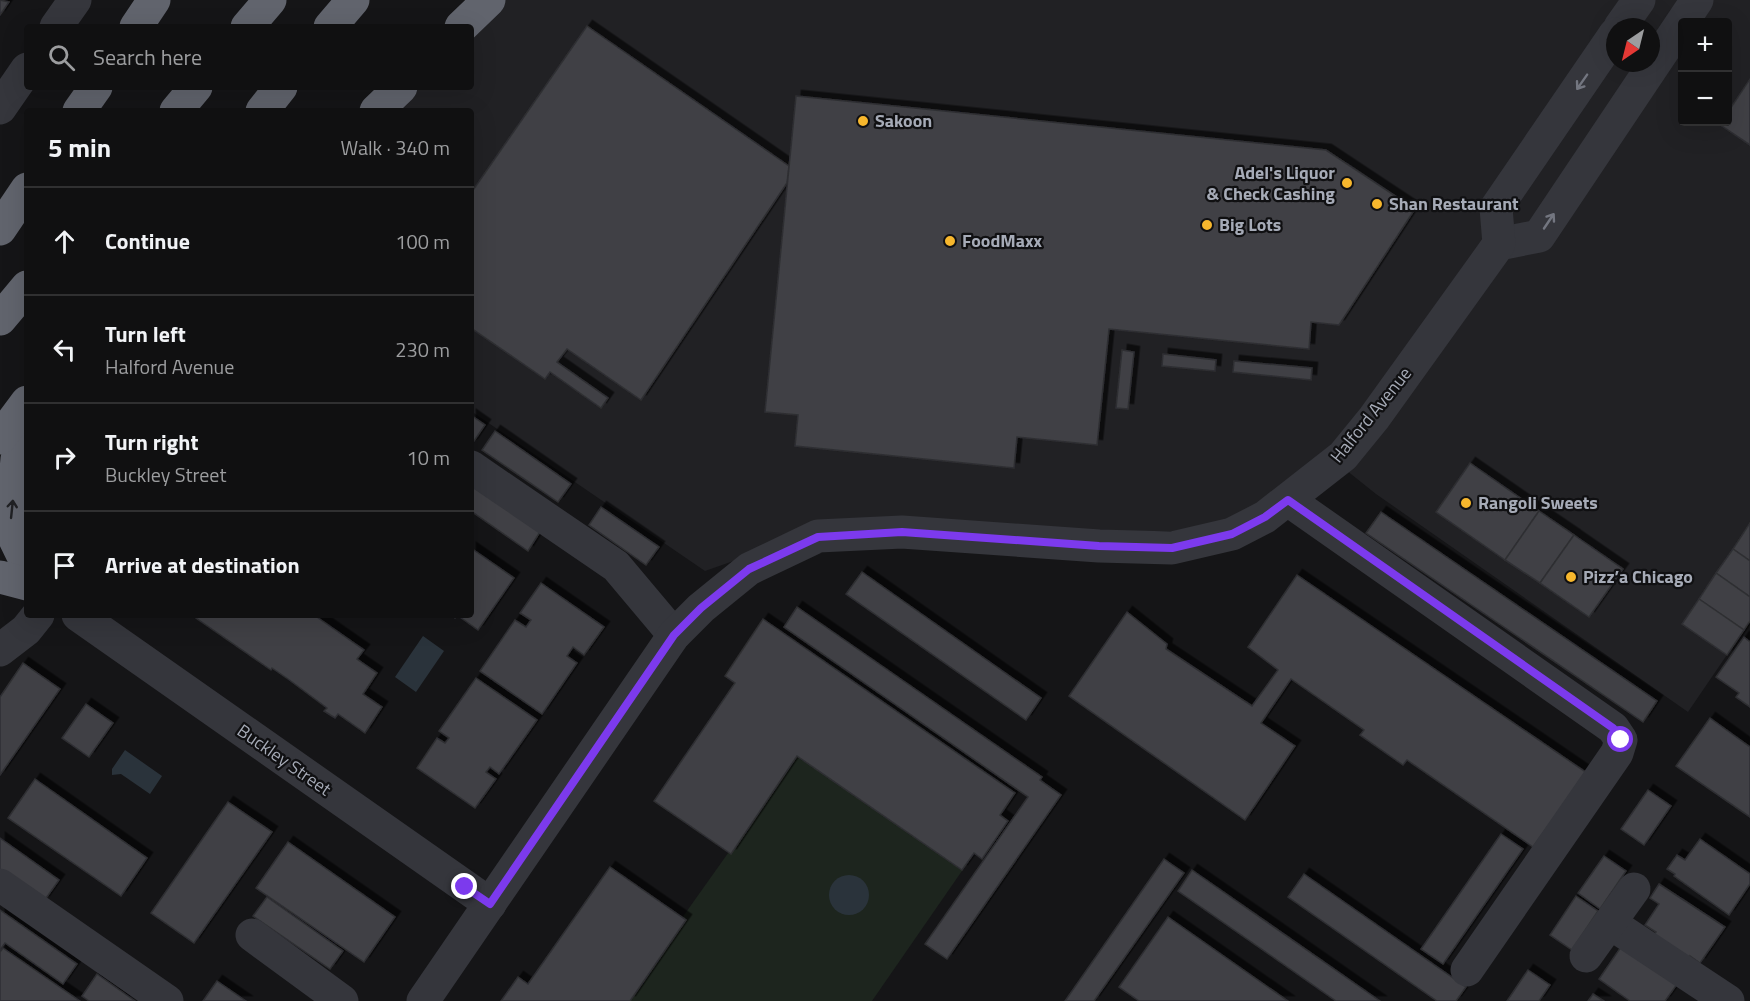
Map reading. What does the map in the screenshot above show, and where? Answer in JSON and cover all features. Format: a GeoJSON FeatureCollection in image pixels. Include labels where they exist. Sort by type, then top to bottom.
{"type":"FeatureCollection","features":[{"type":"Feature","properties":{"kind":"highway"},"geometry":{"type":"LineString","coordinates":[[138,24],[154,0]]}},
{"type":"Feature","properties":{"kind":"highway"},"geometry":{"type":"LineString","coordinates":[[250,24],[270,0]]}},
{"type":"Feature","properties":{"kind":"highway"},"geometry":{"type":"LineString","coordinates":[[333,24],[353,0]]}},
{"type":"Feature","properties":{"kind":"highway"},"geometry":{"type":"LineString","coordinates":[[464,24],[489,0]]}},
{"type":"Feature","properties":{"kind":"highway"},"geometry":{"type":"LineString","coordinates":[[81,108],[94,90]]}},
{"type":"Feature","properties":{"kind":"highway"},"geometry":{"type":"LineString","coordinates":[[178,108],[194,90]]}},
{"type":"Feature","properties":{"kind":"highway"},"geometry":{"type":"LineString","coordinates":[[264,108],[279,90]]}},
{"type":"Feature","properties":{"kind":"highway"},"geometry":{"type":"LineString","coordinates":[[379,108],[398,90]]}},
{"type":"Feature","properties":{"kind":"highway"},"geometry":{"type":"LineString","coordinates":[[0,229],[24,193]]}},
{"type":"Feature","properties":{"kind":"highway"},"geometry":{"type":"LineString","coordinates":[[0,319],[24,291]]}},
{"type":"Feature","properties":{"kind":"highway"},"geometry":{"type":"LineString","coordinates":[[0,438],[24,406]]}},
{"type":"Feature","properties":{"kind":"highway"},"geometry":{"type":"LineString","coordinates":[[24,439],[17,459],[11,531],[24,558]]}},
{"type":"Feature","properties":{"kind":"highway"},"geometry":{"type":"LineString","coordinates":[[0,577],[24,583]]}},
{"type":"Feature","properties":{"kind":"street"},"geometry":{"type":"LineString","coordinates":[[58,24],[75,0]]}},
{"type":"Feature","properties":{"kind":"street"},"geometry":{"type":"LineString","coordinates":[[1626,18],[1639,0]]}},
{"type":"Feature","properties":{"kind":"street"},"geometry":{"type":"LineString","coordinates":[[1606,47],[1496,208],[1499,244],[1539,236],[1697,0]]}},
{"type":"Feature","properties":{"kind":"street"},"geometry":{"type":"LineString","coordinates":[[1,105],[24,73]]}},
{"type":"Feature","properties":{"kind":"street","name":"Halford Avenue"},"geometry":{"type":"LineString","coordinates":[[423,1001],[674,635],[701,608],[749,569],[818,537],[902,532],[1099,546],[1172,548],[1232,534],[1265,517],[1343,456],[1381,408],[1499,244]]}},
{"type":"Feature","properties":{"kind":"street"},"geometry":{"type":"LineString","coordinates":[[474,469],[616,566],[674,635]]}},
{"type":"Feature","properties":{"kind":"street"},"geometry":{"type":"LineString","coordinates":[[1288,500],[1613,728],[1621,740],[1617,753],[1467,970]]}},
{"type":"Feature","properties":{"kind":"street"},"geometry":{"type":"LineString","coordinates":[[0,650],[26,630],[36,618]]}},
{"type":"Feature","properties":{"kind":"street","name":"Buckley Street"},"geometry":{"type":"LineString","coordinates":[[82,618],[490,904]]}},
{"type":"Feature","properties":{"kind":"street"},"geometry":{"type":"LineString","coordinates":[[0,885],[167,1001]]}},
{"type":"Feature","properties":{"kind":"street"},"geometry":{"type":"LineString","coordinates":[[1586,956],[1634,889]]}},
{"type":"Feature","properties":{"kind":"street"},"geometry":{"type":"LineString","coordinates":[[1610,923],[1728,1001]]}},
{"type":"Feature","properties":{"kind":"street"},"geometry":{"type":"LineString","coordinates":[[252,935],[342,1001]]}},
{"type":"Feature","properties":{"kind":"street"},"geometry":{"type":"LineString","coordinates":[[1746,1001],[1750,994]]}},
{"type":"Feature","properties":{"kind":"shaded area"},"geometry":{"type":"Polygon","coordinates":[[[496,0],[1750,0],[1750,621],[1688,712],[1376,494],[1341,466],[1228,531],[819,531],[705,571],[474,413],[474,108],[381,108],[400,90],[474,90],[474,24],[496,0]]]}},
{"type":"Feature","properties":{"kind":"shaded area"},"geometry":{"type":"Polygon","coordinates":[[[423,636],[444,651],[416,692],[395,677],[423,636]]]}},
{"type":"Feature","properties":{"kind":"shaded area"},"geometry":{"type":"Polygon","coordinates":[[[125,750],[162,776],[150,794],[121,774],[112,775],[112,769],[125,750]]]}},
{"type":"Feature","properties":{"kind":"shaded area"},"geometry":{"type":"Polygon","coordinates":[[[797,756],[964,868],[872,1001],[623,1001],[797,756]]]}},
{"type":"Feature","properties":{"kind":"shaded area"},"geometry":{"type":"Polygon","coordinates":[[[849,875],[857,876],[863,881],[868,887],[868,903],[863,909],[857,914],[849,915],[841,914],[835,909],[830,903],[829,895],[830,887],[835,881],[841,876],[849,875]]]}},
{"type":"Feature","properties":{"kind":"building"},"geometry":{"type":"Polygon","coordinates":[[[0,0],[9,2],[0,15],[0,0]]]}},
{"type":"Feature","properties":{"kind":"building"},"geometry":{"type":"Polygon","coordinates":[[[587,26],[789,166],[787,183],[641,400],[567,349],[557,362],[608,398],[601,408],[550,372],[545,379],[474,330],[474,189],[587,26]]]}},
{"type":"Feature","properties":{"kind":"building"},"geometry":{"type":"Polygon","coordinates":[[[1750,79],[1750,145],[1722,126],[1732,126],[1732,106],[1750,79]]]}},
{"type":"Feature","properties":{"kind":"building"},"geometry":{"type":"Polygon","coordinates":[[[796,96],[1326,150],[1415,209],[1339,325],[1311,322],[1309,349],[1109,329],[1097,445],[1017,437],[1014,468],[795,446],[798,415],[765,412],[796,96]]]}},
{"type":"Feature","properties":{"kind":"building"},"geometry":{"type":"Polygon","coordinates":[[[1122,350],[1134,352],[1128,409],[1116,408],[1122,350]]]}},
{"type":"Feature","properties":{"kind":"building"},"geometry":{"type":"Polygon","coordinates":[[[1163,354],[1216,360],[1215,371],[1162,366],[1163,354]]]}},
{"type":"Feature","properties":{"kind":"building"},"geometry":{"type":"Polygon","coordinates":[[[1234,361],[1312,368],[1311,380],[1233,372],[1234,361]]]}},
{"type":"Feature","properties":{"kind":"building"},"geometry":{"type":"Polygon","coordinates":[[[474,417],[485,425],[474,441],[474,417]]]}},
{"type":"Feature","properties":{"kind":"building"},"geometry":{"type":"Polygon","coordinates":[[[495,431],[571,484],[558,502],[482,450],[495,431]]]}},
{"type":"Feature","properties":{"kind":"building"},"geometry":{"type":"Polygon","coordinates":[[[1470,463],[1539,511],[1505,560],[1436,512],[1470,463]]]}},
{"type":"Feature","properties":{"kind":"building"},"geometry":{"type":"Polygon","coordinates":[[[474,486],[540,532],[528,551],[474,513],[474,486]]]}},
{"type":"Feature","properties":{"kind":"building"},"geometry":{"type":"Polygon","coordinates":[[[601,507],[659,547],[646,565],[589,525],[601,507]]]}},
{"type":"Feature","properties":{"kind":"building"},"geometry":{"type":"Polygon","coordinates":[[[1539,511],[1574,535],[1540,583],[1505,560],[1539,511]]]}},
{"type":"Feature","properties":{"kind":"building"},"geometry":{"type":"Polygon","coordinates":[[[1381,512],[1657,701],[1643,722],[1366,533],[1381,512]]]}},
{"type":"Feature","properties":{"kind":"building"},"geometry":{"type":"Polygon","coordinates":[[[1750,523],[1750,561],[1733,549],[1750,523]]]}},
{"type":"Feature","properties":{"kind":"building"},"geometry":{"type":"Polygon","coordinates":[[[1574,535],[1623,569],[1589,617],[1540,583],[1574,535]]]}},
{"type":"Feature","properties":{"kind":"building"},"geometry":{"type":"Polygon","coordinates":[[[1733,549],[1750,561],[1750,597],[1716,573],[1733,549]]]}},
{"type":"Feature","properties":{"kind":"building"},"geometry":{"type":"Polygon","coordinates":[[[474,550],[514,578],[478,630],[461,618],[474,618],[474,550]]]}},
{"type":"Feature","properties":{"kind":"building"},"geometry":{"type":"Polygon","coordinates":[[[862,572],[1041,698],[1026,720],[846,594],[862,572]]]}},
{"type":"Feature","properties":{"kind":"building"},"geometry":{"type":"Polygon","coordinates":[[[1716,573],[1750,597],[1750,621],[1744,630],[1699,599],[1716,573]]]}},
{"type":"Feature","properties":{"kind":"building"},"geometry":{"type":"Polygon","coordinates":[[[1297,575],[1587,773],[1533,847],[1407,760],[1403,765],[1360,735],[1364,730],[1291,679],[1261,723],[1295,746],[1245,820],[1069,696],[1127,612],[1167,644],[1166,649],[1252,706],[1278,670],[1248,647],[1297,575]]]}},
{"type":"Feature","properties":{"kind":"building"},"geometry":{"type":"Polygon","coordinates":[[[541,583],[604,627],[584,655],[573,647],[567,656],[577,663],[542,714],[480,671],[515,620],[526,627],[531,620],[520,613],[541,583]]]}},
{"type":"Feature","properties":{"kind":"building"},"geometry":{"type":"Polygon","coordinates":[[[1699,599],[1744,630],[1727,655],[1682,624],[1699,599]]]}},
{"type":"Feature","properties":{"kind":"building"},"geometry":{"type":"Polygon","coordinates":[[[797,607],[1042,777],[1040,780],[1061,795],[947,959],[925,944],[1028,797],[784,627],[797,607]]]}},
{"type":"Feature","properties":{"kind":"building"},"geometry":{"type":"Polygon","coordinates":[[[196,618],[318,618],[364,650],[357,659],[377,673],[363,694],[382,707],[365,733],[338,714],[335,718],[324,711],[327,708],[272,668],[271,670],[196,618]]]}},
{"type":"Feature","properties":{"kind":"building"},"geometry":{"type":"Polygon","coordinates":[[[763,619],[1015,793],[1000,815],[1008,821],[982,859],[974,853],[962,870],[797,756],[731,854],[654,801],[735,683],[725,676],[763,619]]]}},
{"type":"Feature","properties":{"kind":"building"},"geometry":{"type":"Polygon","coordinates":[[[1744,637],[1750,642],[1750,707],[1736,697],[1739,693],[1716,677],[1744,637]]]}},
{"type":"Feature","properties":{"kind":"building"},"geometry":{"type":"Polygon","coordinates":[[[23,663],[60,689],[0,775],[0,697],[23,663]]]}},
{"type":"Feature","properties":{"kind":"building"},"geometry":{"type":"Polygon","coordinates":[[[476,678],[537,720],[499,774],[490,767],[486,772],[496,779],[475,808],[417,768],[437,738],[445,743],[449,738],[439,731],[476,678]]]}},
{"type":"Feature","properties":{"kind":"building"},"geometry":{"type":"Polygon","coordinates":[[[86,704],[113,723],[89,757],[62,738],[86,704]]]}},
{"type":"Feature","properties":{"kind":"building"},"geometry":{"type":"Polygon","coordinates":[[[1710,718],[1750,747],[1750,817],[1676,766],[1710,718]]]}},
{"type":"Feature","properties":{"kind":"building"},"geometry":{"type":"Polygon","coordinates":[[[35,779],[147,858],[121,896],[8,818],[35,779]]]}},
{"type":"Feature","properties":{"kind":"building"},"geometry":{"type":"Polygon","coordinates":[[[1648,790],[1671,806],[1644,845],[1621,829],[1648,790]]]}},
{"type":"Feature","properties":{"kind":"building"},"geometry":{"type":"Polygon","coordinates":[[[228,802],[272,832],[194,943],[151,913],[228,802]]]}},
{"type":"Feature","properties":{"kind":"building"},"geometry":{"type":"Polygon","coordinates":[[[1501,834],[1523,849],[1443,964],[1421,949],[1501,834]]]}},
{"type":"Feature","properties":{"kind":"building"},"geometry":{"type":"Polygon","coordinates":[[[0,838],[59,880],[44,901],[0,870],[0,838]]]}},
{"type":"Feature","properties":{"kind":"building"},"geometry":{"type":"Polygon","coordinates":[[[1700,839],[1750,874],[1750,884],[1729,915],[1667,869],[1677,855],[1685,860],[1700,839]]]}},
{"type":"Feature","properties":{"kind":"building"},"geometry":{"type":"Polygon","coordinates":[[[288,842],[395,917],[364,962],[256,888],[288,842]]]}},
{"type":"Feature","properties":{"kind":"building"},"geometry":{"type":"Polygon","coordinates":[[[1604,856],[1626,871],[1600,909],[1578,893],[1604,856]]]}},
{"type":"Feature","properties":{"kind":"building"},"geometry":{"type":"Polygon","coordinates":[[[1164,859],[1184,873],[1094,1001],[1065,1001],[1164,859]]]}},
{"type":"Feature","properties":{"kind":"building"},"geometry":{"type":"Polygon","coordinates":[[[610,867],[686,920],[630,1001],[501,1001],[518,977],[528,984],[610,867]]]}},
{"type":"Feature","properties":{"kind":"building"},"geometry":{"type":"Polygon","coordinates":[[[1192,870],[1380,1001],[1336,1001],[1178,891],[1192,870]]]}},
{"type":"Feature","properties":{"kind":"building"},"geometry":{"type":"Polygon","coordinates":[[[1304,874],[1466,987],[1456,1001],[1437,1001],[1288,897],[1304,874]]]}},
{"type":"Feature","properties":{"kind":"building"},"geometry":{"type":"Polygon","coordinates":[[[1659,884],[1725,927],[1700,963],[1690,956],[1689,959],[1654,935],[1656,932],[1645,925],[1659,904],[1650,898],[1659,884]]]}},
{"type":"Feature","properties":{"kind":"building"},"geometry":{"type":"Polygon","coordinates":[[[1576,896],[1598,911],[1572,950],[1550,935],[1576,896]]]}},
{"type":"Feature","properties":{"kind":"building"},"geometry":{"type":"Polygon","coordinates":[[[267,897],[343,951],[330,969],[253,916],[267,897]]]}},
{"type":"Feature","properties":{"kind":"building"},"geometry":{"type":"Polygon","coordinates":[[[0,910],[77,964],[63,984],[5,943],[0,950],[0,910]]]}},
{"type":"Feature","properties":{"kind":"building"},"geometry":{"type":"Polygon","coordinates":[[[1168,917],[1288,1001],[1139,1001],[1119,987],[1168,917]]]}},
{"type":"Feature","properties":{"kind":"building"},"geometry":{"type":"Polygon","coordinates":[[[1623,944],[1678,983],[1665,1001],[1630,1001],[1599,979],[1623,944]]]}},
{"type":"Feature","properties":{"kind":"building"},"geometry":{"type":"Polygon","coordinates":[[[3,948],[80,1001],[0,1001],[0,952],[3,948]]]}},
{"type":"Feature","properties":{"kind":"building"},"geometry":{"type":"Polygon","coordinates":[[[1528,970],[1550,985],[1539,1001],[1507,1001],[1528,970]]]}},
{"type":"Feature","properties":{"kind":"building"},"geometry":{"type":"Polygon","coordinates":[[[97,974],[135,1001],[89,1001],[82,996],[97,974]]]}},
{"type":"Feature","properties":{"kind":"building"},"geometry":{"type":"Polygon","coordinates":[[[217,981],[246,1001],[203,1001],[217,981]]]}},
{"type":"Feature","properties":{"kind":"building"},"geometry":{"type":"Polygon","coordinates":[[[1593,994],[1604,1001],[1588,1001],[1593,994]]]}},
{"type":"Feature","properties":{"kind":"place","name":"Sakoon"},"geometry":{"type":"Point","coordinates":[863,121]}},
{"type":"Feature","properties":{"kind":"place","name":"Adel's Liquor & Check Cashing"},"geometry":{"type":"Point","coordinates":[1347,183]}},
{"type":"Feature","properties":{"kind":"place","name":"Shan Restaurant"},"geometry":{"type":"Point","coordinates":[1377,204]}},
{"type":"Feature","properties":{"kind":"place","name":"Big Lots"},"geometry":{"type":"Point","coordinates":[1207,225]}},
{"type":"Feature","properties":{"kind":"place","name":"FoodMaxx"},"geometry":{"type":"Point","coordinates":[950,241]}},
{"type":"Feature","properties":{"kind":"place","name":"Rangoli Sweets"},"geometry":{"type":"Point","coordinates":[1466,503]}},
{"type":"Feature","properties":{"kind":"place","name":"Pizz’a Chicago"},"geometry":{"type":"Point","coordinates":[1571,577]}},
{"type":"Feature","properties":{"kind":"route"},"geometry":{"type":"LineString","coordinates":[[465,887],[490,904],[674,635],[701,608],[749,569],[818,537],[902,532],[1099,546],[1172,548],[1232,534],[1265,517],[1288,500],[1613,728],[1621,740]]}}]}
